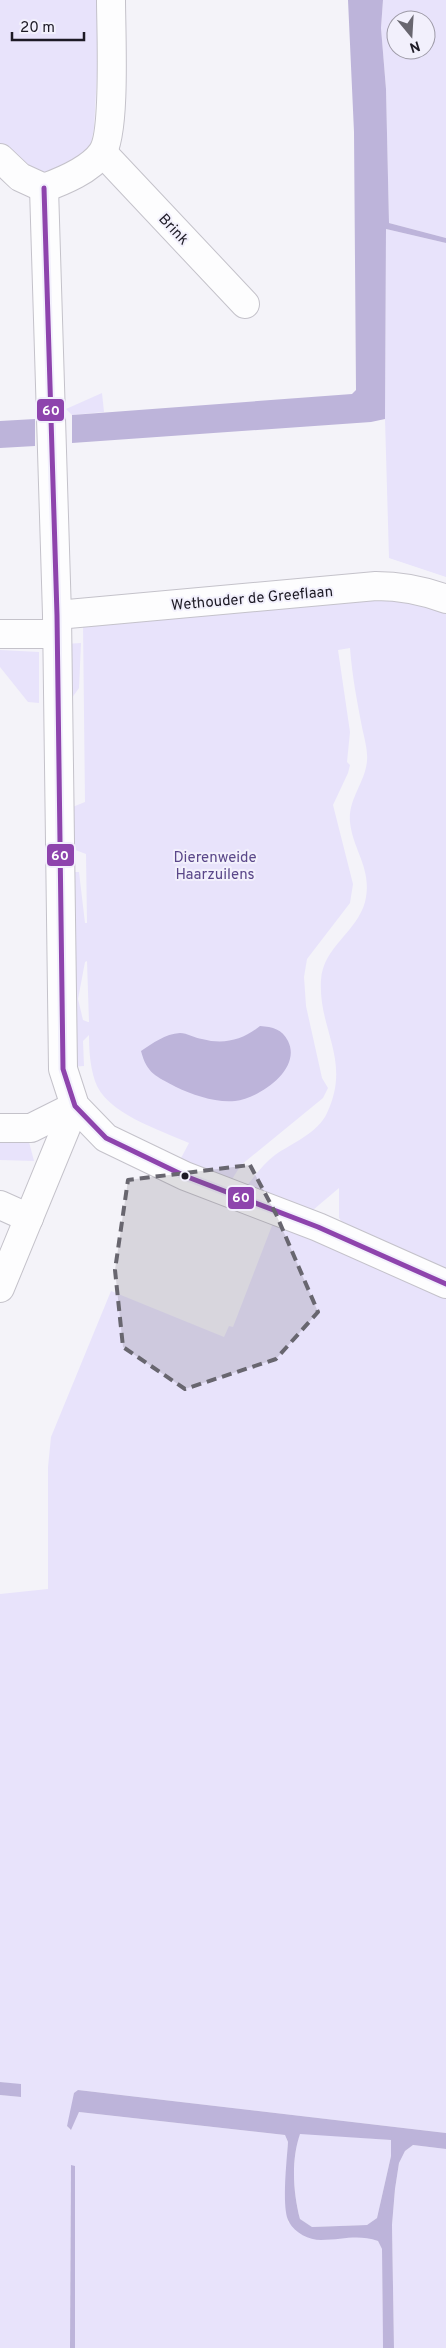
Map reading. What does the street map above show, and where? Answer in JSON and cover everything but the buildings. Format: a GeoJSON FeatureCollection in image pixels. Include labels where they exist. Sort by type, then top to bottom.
{"type":"FeatureCollection","features":[{"type":"Feature","properties":{"kind":"street"},"geometry":{"type":"LineString","coordinates":[[0,158],[20,178],[44,188],[74,177],[103,152],[111,118],[111,0]]}},
{"type":"Feature","properties":{"kind":"street","name":"Brink"},"geometry":{"type":"LineString","coordinates":[[103,152],[245,304]]}},
{"type":"Feature","properties":{"kind":"street"},"geometry":{"type":"LineString","coordinates":[[44,188],[57,625],[63,1069],[75,1106],[106,1138],[157,1163],[318,1227],[446,1284]]}},
{"type":"Feature","properties":{"kind":"street","name":"Wethouder de Greeflaan"},"geometry":{"type":"LineString","coordinates":[[0,634],[57,625],[376,586],[399,586],[420,589],[446,599]]}},
{"type":"Feature","properties":{"kind":"street"},"geometry":{"type":"LineString","coordinates":[[0,1128],[31,1128],[75,1106]]}},
{"type":"Feature","properties":{"kind":"street"},"geometry":{"type":"LineString","coordinates":[[0,1288],[75,1106]]}},
{"type":"Feature","properties":{"kind":"street"},"geometry":{"type":"LineString","coordinates":[[0,1205],[29,1218]]}},
{"type":"Feature","properties":{"kind":"highlighted area"},"geometry":{"type":"Polygon","coordinates":[[[250,1165],[276,1214],[318,1312],[276,1359],[185,1389],[123,1347],[115,1270],[128,1180],[250,1165]]]}},
{"type":"Feature","properties":{"kind":"green space"},"geometry":{"type":"Polygon","coordinates":[[[0,0],[101,0],[94,128],[89,154],[49,181],[0,151],[0,0]]]}},
{"type":"Feature","properties":{"kind":"green space"},"geometry":{"type":"Polygon","coordinates":[[[383,0],[446,0],[446,238],[389,223],[386,89],[381,28],[383,0]]]}},
{"type":"Feature","properties":{"kind":"green space"},"geometry":{"type":"Polygon","coordinates":[[[386,229],[446,243],[446,577],[389,558],[385,419],[386,229]]]}},
{"type":"Feature","properties":{"kind":"green space"},"geometry":{"type":"Polygon","coordinates":[[[102,393],[104,412],[72,415],[66,409],[102,393]]]}},
{"type":"Feature","properties":{"kind":"green space","name":"Dierenweide Haarzuilens"},"geometry":{"type":"Polygon","coordinates":[[[396,594],[446,609],[446,1269],[346,1227],[339,1218],[339,1188],[313,1210],[244,1189],[271,1159],[311,1132],[323,1120],[334,1094],[335,1061],[321,998],[321,980],[323,968],[328,958],[361,913],[367,890],[365,870],[350,822],[354,798],[366,769],[367,757],[350,648],[338,650],[350,732],[347,762],[350,765],[333,805],[353,884],[350,903],[307,959],[304,977],[306,1006],[322,1078],[328,1088],[323,1098],[241,1165],[229,1184],[180,1160],[189,1143],[135,1119],[110,1102],[101,1092],[95,1081],[90,1058],[89,1035],[83,1041],[84,1066],[69,1067],[70,872],[79,872],[85,923],[87,923],[86,854],[70,848],[70,808],[85,802],[83,624],[396,594]],[[87,961],[85,962],[78,999],[83,1020],[89,1022],[87,961]]]}},
{"type":"Feature","properties":{"kind":"green space"},"geometry":{"type":"Polygon","coordinates":[[[81,643],[79,688],[64,709],[65,644],[81,643]]]}},
{"type":"Feature","properties":{"kind":"green space"},"geometry":{"type":"Polygon","coordinates":[[[0,650],[39,652],[39,703],[28,702],[0,667],[0,650]]]}},
{"type":"Feature","properties":{"kind":"green space"},"geometry":{"type":"Polygon","coordinates":[[[0,1142],[29,1142],[34,1161],[0,1160],[0,1142]]]}},
{"type":"Feature","properties":{"kind":"green space"},"geometry":{"type":"Polygon","coordinates":[[[273,1223],[446,1297],[446,2133],[78,2090],[67,2126],[70,2130],[79,2112],[285,2135],[288,2142],[285,2199],[288,2222],[319,2240],[363,2236],[378,2241],[382,2249],[383,2348],[75,2348],[75,2166],[71,2166],[70,2348],[0,2348],[0,2095],[21,2097],[21,2085],[0,2082],[0,1594],[48,1589],[48,1467],[51,1437],[111,1291],[224,1337],[229,1326],[233,1327],[273,1223]]]}},
{"type":"Feature","properties":{"kind":"green space"},"geometry":{"type":"Polygon","coordinates":[[[300,2133],[391,2140],[391,2156],[377,2218],[367,2225],[312,2227],[300,2219],[296,2198],[294,2165],[300,2133]]]}},
{"type":"Feature","properties":{"kind":"green space"},"geometry":{"type":"Polygon","coordinates":[[[413,2145],[446,2149],[446,2348],[394,2348],[392,2225],[395,2189],[399,2163],[405,2151],[413,2145]]]}},
{"type":"Feature","properties":{"kind":"shaded area"},"geometry":{"type":"Polygon","coordinates":[[[348,0],[383,0],[381,28],[386,89],[389,223],[446,238],[446,243],[386,229],[385,419],[371,422],[72,443],[72,415],[352,394],[356,390],[354,132],[348,0]]]}},
{"type":"Feature","properties":{"kind":"shaded area"},"geometry":{"type":"Polygon","coordinates":[[[35,419],[35,446],[0,448],[0,421],[35,419]]]}},
{"type":"Feature","properties":{"kind":"shaded area"},"geometry":{"type":"Polygon","coordinates":[[[260,1026],[277,1029],[286,1037],[291,1051],[289,1062],[276,1080],[266,1088],[245,1099],[220,1101],[205,1098],[176,1087],[149,1070],[141,1051],[169,1035],[183,1033],[210,1041],[226,1041],[247,1035],[260,1026]]]}},
{"type":"Feature","properties":{"kind":"shaded area"},"geometry":{"type":"Polygon","coordinates":[[[0,2082],[21,2084],[21,2097],[0,2095],[0,2082]]]}},
{"type":"Feature","properties":{"kind":"shaded area"},"geometry":{"type":"Polygon","coordinates":[[[78,2090],[446,2133],[446,2149],[413,2145],[405,2151],[399,2163],[392,2225],[394,2348],[383,2348],[382,2249],[378,2241],[357,2238],[312,2239],[299,2233],[289,2222],[285,2206],[288,2142],[285,2135],[79,2112],[71,2130],[67,2126],[74,2093],[78,2090]],[[300,2134],[295,2154],[294,2176],[300,2219],[312,2227],[367,2225],[377,2218],[391,2156],[391,2140],[300,2134]]]}},
{"type":"Feature","properties":{"kind":"shaded area"},"geometry":{"type":"Polygon","coordinates":[[[71,2165],[75,2166],[75,2348],[70,2348],[71,2165]]]}},
{"type":"Feature","properties":{"kind":"transit line","name":"60"},"geometry":{"type":"LineString","coordinates":[[44,188],[57,615],[63,1069],[75,1106],[106,1138],[185,1176],[318,1227],[446,1284]]}}]}
